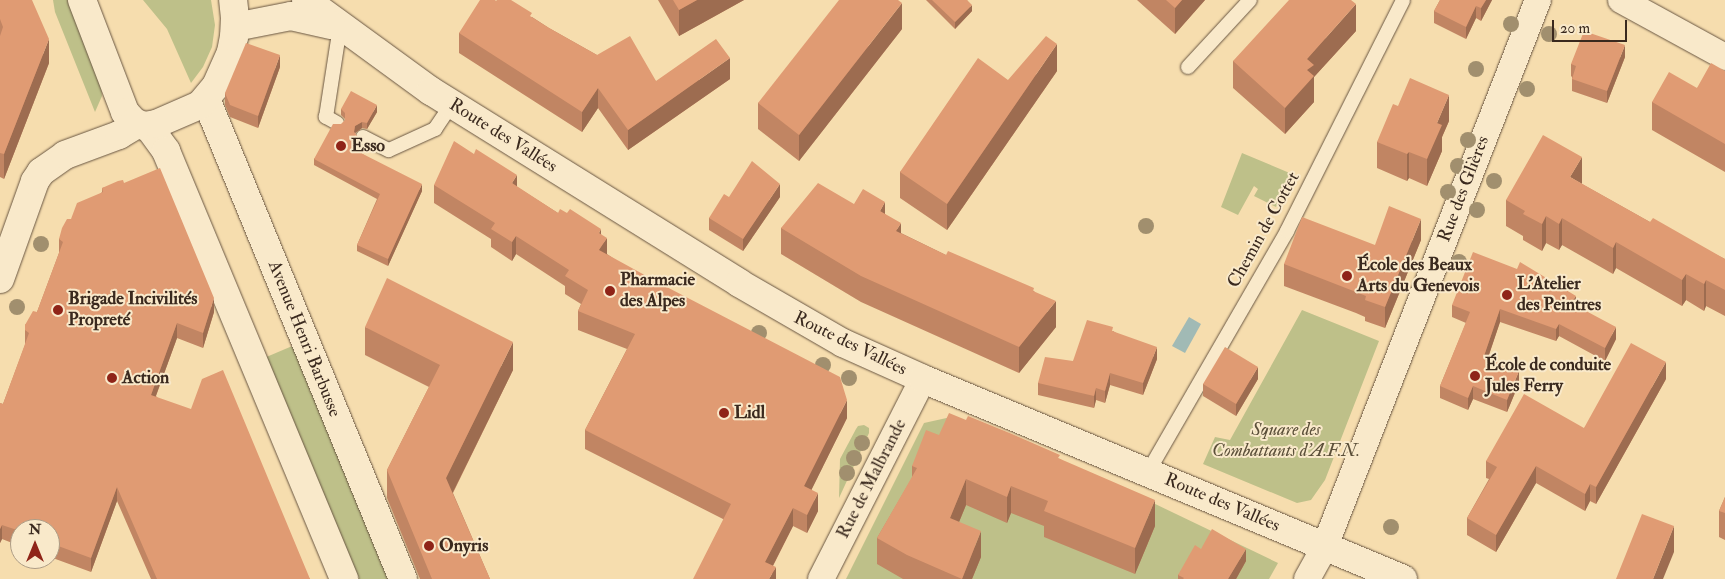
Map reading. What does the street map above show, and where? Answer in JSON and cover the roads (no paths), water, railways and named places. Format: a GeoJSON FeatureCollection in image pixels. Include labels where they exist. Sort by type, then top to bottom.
{"type":"FeatureCollection","features":[{"type":"Feature","properties":{"kind":"main road"},"geometry":{"type":"LineString","coordinates":[[82,0],[129,118],[142,125],[166,151],[344,579]]}},
{"type":"Feature","properties":{"kind":"main road"},"geometry":{"type":"LineString","coordinates":[[0,279],[36,181],[45,167],[65,155],[142,125],[194,108],[206,99],[223,73],[231,52],[235,27],[233,0]]}},
{"type":"Feature","properties":{"kind":"main road","name":"Route des Vallées"},"geometry":{"type":"LineString","coordinates":[[306,0],[340,27],[452,104],[801,321],[843,343],[923,379],[1403,579]]}},
{"type":"Feature","properties":{"kind":"main road","name":"Route des Vallées"},"geometry":{"type":"LineString","coordinates":[[235,27],[291,16],[301,16],[340,27]]}},
{"type":"Feature","properties":{"kind":"main road"},"geometry":{"type":"LineString","coordinates":[[65,155],[112,112],[119,96]]}},
{"type":"Feature","properties":{"kind":"main road","name":"Avenue Henri Barbusse"},"geometry":{"type":"LineString","coordinates":[[206,99],[404,579]]}},
{"type":"Feature","properties":{"kind":"street","name":"Rue des Glières"},"geometry":{"type":"LineString","coordinates":[[1306,579],[1325,546],[1538,0]]}},
{"type":"Feature","properties":{"kind":"street"},"geometry":{"type":"LineString","coordinates":[[1621,0],[1725,57]]}},
{"type":"Feature","properties":{"kind":"street","name":"Rue de Malbrande"},"geometry":{"type":"LineString","coordinates":[[820,579],[923,379]]}},
{"type":"Feature","properties":{"kind":"lane"},"geometry":{"type":"LineString","coordinates":[[1188,67],[1250,0]]}},
{"type":"Feature","properties":{"kind":"lane","name":"Chemin de Cottet"},"geometry":{"type":"LineString","coordinates":[[1148,472],[1287,231],[1403,0]]}},
{"type":"Feature","properties":{"kind":"lane"},"geometry":{"type":"LineString","coordinates":[[337,123],[326,117],[340,27]]}},
{"type":"Feature","properties":{"kind":"lane"},"geometry":{"type":"LineString","coordinates":[[363,137],[390,150],[435,129],[452,104]]}},
{"type":"Feature","properties":{"kind":"water"},"geometry":{"type":"Polygon","coordinates":[[[1189,317],[1201,324],[1185,353],[1172,346],[1189,317]]]}},
{"type":"Feature","properties":{"kind":"place","name":"Esso"},"geometry":{"type":"Point","coordinates":[341,146]}},
{"type":"Feature","properties":{"kind":"place","name":"École des Beaux Arts du Genevois"},"geometry":{"type":"Point","coordinates":[1347,276]}},
{"type":"Feature","properties":{"kind":"place","name":"Pharmacie des Alpes"},"geometry":{"type":"Point","coordinates":[610,291]}},
{"type":"Feature","properties":{"kind":"place","name":"L'Atelier des Peintres"},"geometry":{"type":"Point","coordinates":[1507,295]}},
{"type":"Feature","properties":{"kind":"place","name":"Brigade Incivilités Propreté"},"geometry":{"type":"Point","coordinates":[58,310]}},
{"type":"Feature","properties":{"kind":"place","name":"École de conduite Jules Ferry"},"geometry":{"type":"Point","coordinates":[1475,376]}},
{"type":"Feature","properties":{"kind":"place","name":"Action"},"geometry":{"type":"Point","coordinates":[112,378]}},
{"type":"Feature","properties":{"kind":"place","name":"Lidl"},"geometry":{"type":"Point","coordinates":[724,413]}},
{"type":"Feature","properties":{"kind":"place","name":"Onyris"},"geometry":{"type":"Point","coordinates":[429,546]}},
{"type":"Feature","properties":{"kind":"park label","name":"Square des Combattants d'A.F.N."},"geometry":{"type":"Point","coordinates":[1286,441]}}]}
